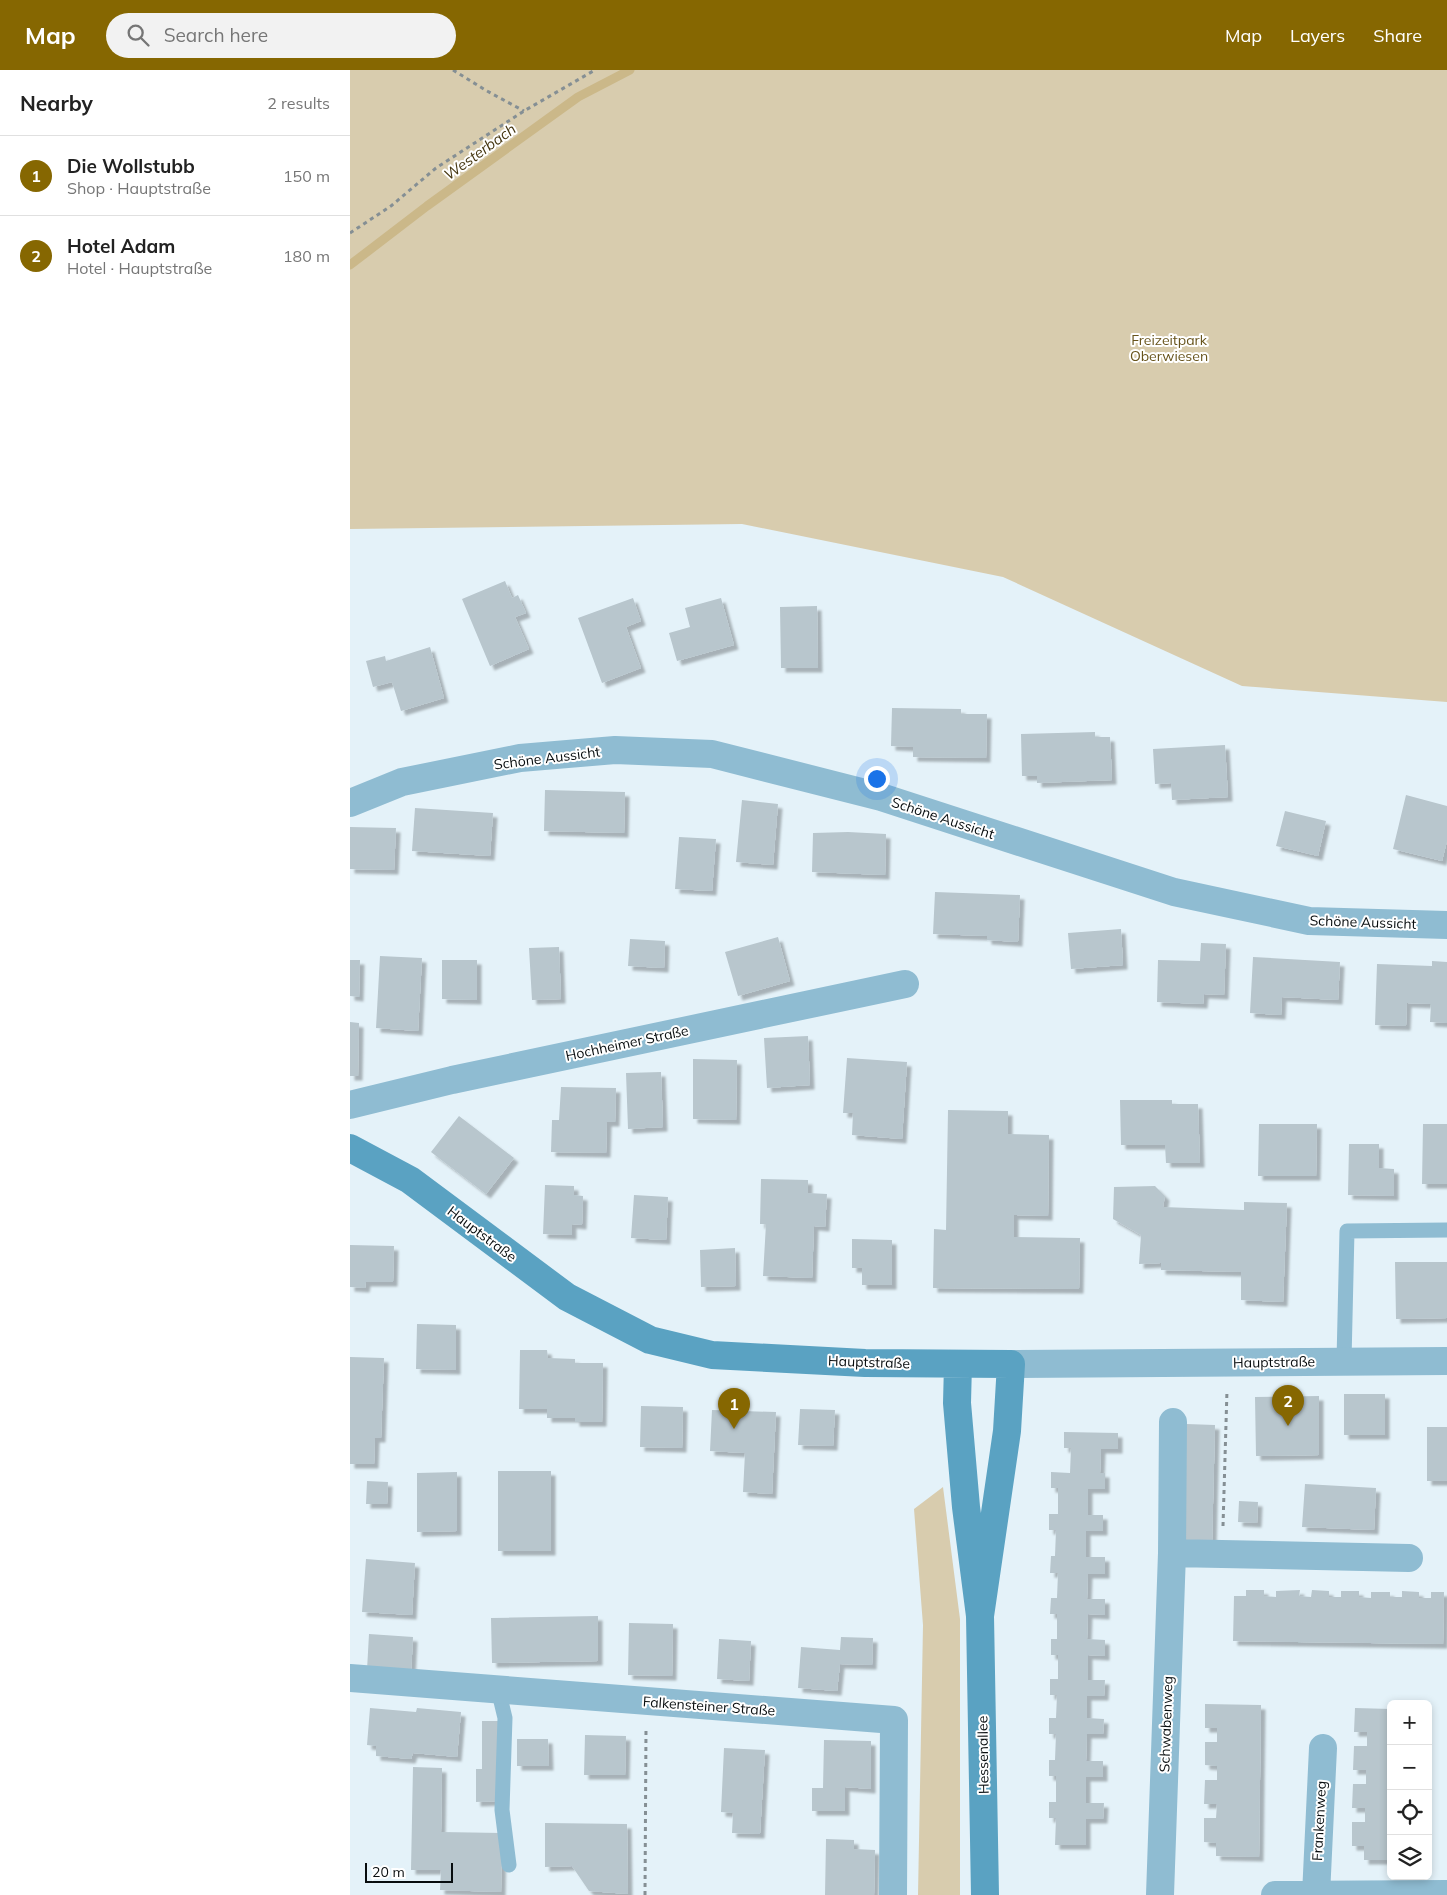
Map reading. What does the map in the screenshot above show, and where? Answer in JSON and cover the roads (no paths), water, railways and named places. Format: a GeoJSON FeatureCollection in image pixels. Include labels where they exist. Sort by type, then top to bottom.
{"type":"FeatureCollection","features":[{"type":"Feature","properties":{"kind":"main road","name":"Hauptstraße"},"geometry":{"type":"LineString","coordinates":[[350,1148],[410,1180],[567,1297],[650,1340],[712,1355],[865,1363],[1011,1364]]}},
{"type":"Feature","properties":{"kind":"main road","name":"Hessenallee"},"geometry":{"type":"LineString","coordinates":[[958,1364],[957,1403],[966,1507],[980,1616],[986,1895]]}},
{"type":"Feature","properties":{"kind":"main road","name":"Hessenallee"},"geometry":{"type":"LineString","coordinates":[[980,1616],[1007,1431],[1011,1364]]}},
{"type":"Feature","properties":{"kind":"street","name":"Schöne Aussicht"},"geometry":{"type":"LineString","coordinates":[[350,803],[402,782],[520,758],[615,750],[712,754],[881,798],[1174,892],[1309,921],[1447,925]]}},
{"type":"Feature","properties":{"kind":"street","name":"Hochheimer Straße"},"geometry":{"type":"LineString","coordinates":[[350,1105],[452,1080],[905,984]]}},
{"type":"Feature","properties":{"kind":"street","name":"Hauptstraße"},"geometry":{"type":"LineString","coordinates":[[1011,1364],[1447,1361]]}},
{"type":"Feature","properties":{"kind":"street","name":"Schwabenweg"},"geometry":{"type":"LineString","coordinates":[[1160,1895],[1172,1553],[1173,1422]]}},
{"type":"Feature","properties":{"kind":"street"},"geometry":{"type":"LineString","coordinates":[[1172,1553],[1409,1558]]}},
{"type":"Feature","properties":{"kind":"street","name":"Falkensteiner Straße"},"geometry":{"type":"LineString","coordinates":[[350,1678],[894,1720],[893,1895]]}},
{"type":"Feature","properties":{"kind":"street","name":"Frankenweg"},"geometry":{"type":"LineString","coordinates":[[1316,1895],[1323,1748]]}},
{"type":"Feature","properties":{"kind":"street"},"geometry":{"type":"LineString","coordinates":[[1275,1895],[1447,1894]]}},
{"type":"Feature","properties":{"kind":"lane"},"geometry":{"type":"LineString","coordinates":[[1344,1361],[1347,1231],[1447,1230]]}},
{"type":"Feature","properties":{"kind":"lane"},"geometry":{"type":"LineString","coordinates":[[498,1689],[505,1718],[502,1810],[510,1865]]}},
{"type":"Feature","properties":{"kind":"waterway","name":"Westerbach"},"geometry":{"type":"LineString","coordinates":[[350,265],[427,206],[578,97],[630,70]]}},
{"type":"Feature","properties":{"kind":"place","name":"Hotel Adam"},"geometry":{"type":"Point","coordinates":[1288,1426]}},
{"type":"Feature","properties":{"kind":"place","name":"Die Wollstubb"},"geometry":{"type":"Point","coordinates":[734,1429]}},
{"type":"Feature","properties":{"kind":"park label","name":"Freizeitpark Oberwiesen"},"geometry":{"type":"Point","coordinates":[1169,348]}}]}
